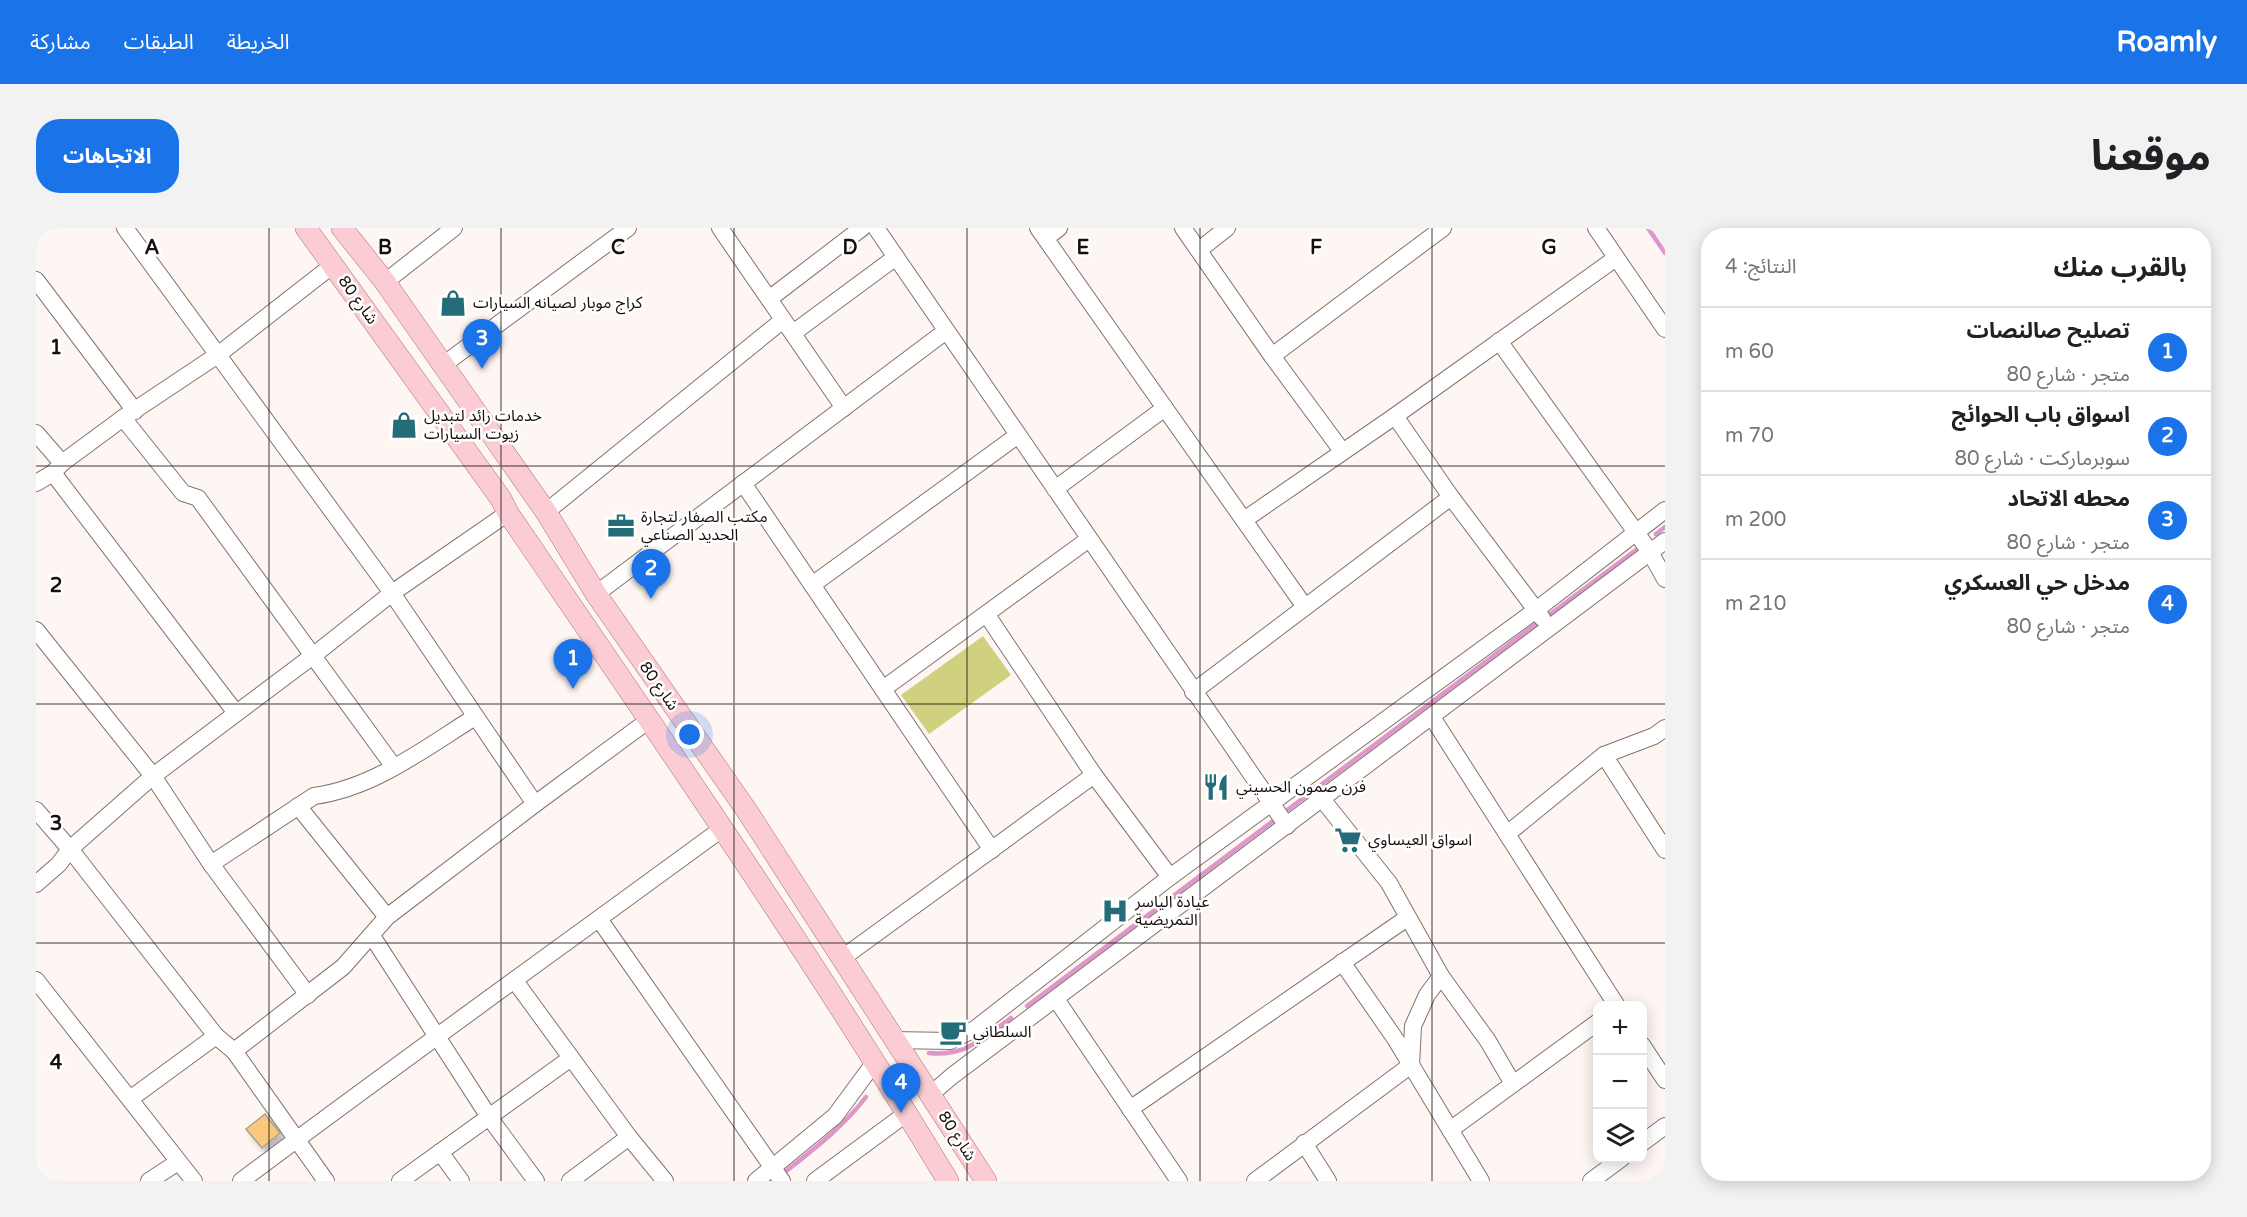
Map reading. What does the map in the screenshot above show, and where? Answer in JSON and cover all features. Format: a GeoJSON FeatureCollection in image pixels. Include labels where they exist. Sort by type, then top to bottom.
{"type":"FeatureCollection","features":[{"type":"Feature","properties":{"kind":"main road","name":"شارع 80"},"geometry":{"type":"LineString","coordinates":[[306,228],[501,499],[508,513],[723,828],[907,1113],[948,1181]]}},
{"type":"Feature","properties":{"kind":"main road","name":"شارع 80"},"geometry":{"type":"LineString","coordinates":[[342,228],[385,282],[546,512],[596,594],[747,812],[986,1181]]}},
{"type":"Feature","properties":{"kind":"street"},"geometry":{"type":"LineString","coordinates":[[125,228],[392,593],[535,804]]}},
{"type":"Feature","properties":{"kind":"street"},"geometry":{"type":"LineString","coordinates":[[385,282],[454,228]]}},
{"type":"Feature","properties":{"kind":"street"},"geometry":{"type":"LineString","coordinates":[[443,365],[628,228]]}},
{"type":"Feature","properties":{"kind":"street"},"geometry":{"type":"LineString","coordinates":[[720,228],[844,408]]}},
{"type":"Feature","properties":{"kind":"street"},"geometry":{"type":"LineString","coordinates":[[769,299],[861,228]]}},
{"type":"Feature","properties":{"kind":"street"},"geometry":{"type":"LineString","coordinates":[[876,228],[1287,826]]}},
{"type":"Feature","properties":{"kind":"street"},"geometry":{"type":"LineString","coordinates":[[1183,228],[1272,356],[1342,451]]}},
{"type":"Feature","properties":{"kind":"street"},"geometry":{"type":"LineString","coordinates":[[1199,250],[1227,228]]}},
{"type":"Feature","properties":{"kind":"street"},"geometry":{"type":"LineString","coordinates":[[1272,356],[1443,228]]}},
{"type":"Feature","properties":{"kind":"street"},"geometry":{"type":"LineString","coordinates":[[1596,228],[1665,329]]}},
{"type":"Feature","properties":{"kind":"street"},"geometry":{"type":"LineString","coordinates":[[1048,231],[1165,408],[1305,607]]}},
{"type":"Feature","properties":{"kind":"street"},"geometry":{"type":"LineString","coordinates":[[546,512],[788,327],[896,257]]}},
{"type":"Feature","properties":{"kind":"street"},"geometry":{"type":"LineString","coordinates":[[1244,520],[1395,416],[1616,258]]}},
{"type":"Feature","properties":{"kind":"street"},"geometry":{"type":"LineString","coordinates":[[36,483],[129,414],[219,354],[333,265]]}},
{"type":"Feature","properties":{"kind":"street"},"geometry":{"type":"LineString","coordinates":[[36,280],[183,493],[198,498],[394,767]]}},
{"type":"Feature","properties":{"kind":"street"},"geometry":{"type":"LineString","coordinates":[[596,594],[946,331]]}},
{"type":"Feature","properties":{"kind":"street"},"geometry":{"type":"LineString","coordinates":[[1499,341],[1650,552],[1665,579]]}},
{"type":"Feature","properties":{"kind":"street"},"geometry":{"type":"LineString","coordinates":[[1055,489],[1165,408]]}},
{"type":"Feature","properties":{"kind":"street"},"geometry":{"type":"LineString","coordinates":[[1395,416],[1451,497],[1550,628]]}},
{"type":"Feature","properties":{"kind":"street"},"geometry":{"type":"LineString","coordinates":[[36,433],[57,468],[236,713]]}},
{"type":"Feature","properties":{"kind":"street"},"geometry":{"type":"LineString","coordinates":[[812,585],[1018,435]]}},
{"type":"Feature","properties":{"kind":"street"},"geometry":{"type":"LineString","coordinates":[[743,483],[992,850]]}},
{"type":"Feature","properties":{"kind":"street"},"geometry":{"type":"LineString","coordinates":[[1194,692],[1451,497]]}},
{"type":"Feature","properties":{"kind":"street"},"geometry":{"type":"LineString","coordinates":[[894,1040],[950,1041],[975,1029],[1170,877],[1536,610],[1665,510]]}},
{"type":"Feature","properties":{"kind":"street"},"geometry":{"type":"LineString","coordinates":[[36,884],[59,864],[70,849],[153,776],[314,656],[392,593],[508,513]]}},
{"type":"Feature","properties":{"kind":"street"},"geometry":{"type":"LineString","coordinates":[[883,689],[1089,539]]}},
{"type":"Feature","properties":{"kind":"street"},"geometry":{"type":"LineString","coordinates":[[930,1095],[952,1076],[1665,541]]}},
{"type":"Feature","properties":{"kind":"street"},"geometry":{"type":"LineString","coordinates":[[987,615],[1094,775],[1170,877]]}},
{"type":"Feature","properties":{"kind":"street"},"geometry":{"type":"LineString","coordinates":[[36,630],[153,776],[211,864],[308,995]]}},
{"type":"Feature","properties":{"kind":"street"},"geometry":{"type":"LineString","coordinates":[[211,864],[314,796],[333,794],[370,781],[475,717]]}},
{"type":"Feature","properties":{"kind":"street"},"geometry":{"type":"LineString","coordinates":[[1432,717],[1614,1001]]}},
{"type":"Feature","properties":{"kind":"street"},"geometry":{"type":"LineString","coordinates":[[234,1051],[343,967],[387,917],[649,720]]}},
{"type":"Feature","properties":{"kind":"street"},"geometry":{"type":"LineString","coordinates":[[1507,834],[1604,755],[1654,736],[1665,729]]}},
{"type":"Feature","properties":{"kind":"street"},"geometry":{"type":"LineString","coordinates":[[1604,755],[1663,843]]}},
{"type":"Feature","properties":{"kind":"street"},"geometry":{"type":"LineString","coordinates":[[841,959],[1094,775]]}},
{"type":"Feature","properties":{"kind":"street"},"geometry":{"type":"LineString","coordinates":[[1322,800],[1389,883],[1441,976],[1488,1041],[1513,1084]]}},
{"type":"Feature","properties":{"kind":"street"},"geometry":{"type":"LineString","coordinates":[[298,806],[387,917]]}},
{"type":"Feature","properties":{"kind":"street"},"geometry":{"type":"LineString","coordinates":[[36,810],[70,849],[216,1036],[234,1051],[326,1181]]}},
{"type":"Feature","properties":{"kind":"street"},"geometry":{"type":"LineString","coordinates":[[241,1181],[437,1035],[515,981],[723,828]]}},
{"type":"Feature","properties":{"kind":"street"},"geometry":{"type":"LineString","coordinates":[[1131,1109],[1407,918]]}},
{"type":"Feature","properties":{"kind":"street"},"geometry":{"type":"LineString","coordinates":[[599,919],[777,1174]]}},
{"type":"Feature","properties":{"kind":"street"},"geometry":{"type":"LineString","coordinates":[[372,936],[489,1117],[536,1181]]}},
{"type":"Feature","properties":{"kind":"street"},"geometry":{"type":"LineString","coordinates":[[1342,962],[1411,1065],[1481,1181]]}},
{"type":"Feature","properties":{"kind":"street"},"geometry":{"type":"LineString","coordinates":[[1411,1065],[1413,1026],[1427,995],[1441,976]]}},
{"type":"Feature","properties":{"kind":"street"},"geometry":{"type":"LineString","coordinates":[[36,980],[194,1181]]}},
{"type":"Feature","properties":{"kind":"street"},"geometry":{"type":"LineString","coordinates":[[515,981],[629,1137],[665,1181]]}},
{"type":"Feature","properties":{"kind":"street"},"geometry":{"type":"LineString","coordinates":[[1056,999],[1179,1181]]}},
{"type":"Feature","properties":{"kind":"street"},"geometry":{"type":"LineString","coordinates":[[1010,1002],[1026,1021]]}},
{"type":"Feature","properties":{"kind":"street"},"geometry":{"type":"LineString","coordinates":[[1450,1130],[1593,1026]]}},
{"type":"Feature","properties":{"kind":"street"},"geometry":{"type":"LineString","coordinates":[[130,1099],[216,1036]]}},
{"type":"Feature","properties":{"kind":"street"},"geometry":{"type":"LineString","coordinates":[[1647,1053],[1665,1080]]}},
{"type":"Feature","properties":{"kind":"street"},"geometry":{"type":"LineString","coordinates":[[400,1181],[571,1058]]}},
{"type":"Feature","properties":{"kind":"street"},"geometry":{"type":"LineString","coordinates":[[756,1181],[777,1174],[835,1116],[874,1063]]}},
{"type":"Feature","properties":{"kind":"street"},"geometry":{"type":"LineString","coordinates":[[1255,1181],[1411,1065]]}},
{"type":"Feature","properties":{"kind":"street"},"geometry":{"type":"LineString","coordinates":[[815,1181],[907,1113]]}},
{"type":"Feature","properties":{"kind":"street"},"geometry":{"type":"LineString","coordinates":[[1647,1139],[1665,1126]]}},
{"type":"Feature","properties":{"kind":"street"},"geometry":{"type":"LineString","coordinates":[[570,1181],[629,1137]]}},
{"type":"Feature","properties":{"kind":"street"},"geometry":{"type":"LineString","coordinates":[[1304,1143],[1328,1181]]}},
{"type":"Feature","properties":{"kind":"street"},"geometry":{"type":"LineString","coordinates":[[440,1152],[461,1181]]}},
{"type":"Feature","properties":{"kind":"street"},"geometry":{"type":"LineString","coordinates":[[149,1181],[178,1162]]}},
{"type":"Feature","properties":{"kind":"street"},"geometry":{"type":"LineString","coordinates":[[1591,1181],[1615,1163]]}},
{"type":"Feature","properties":{"kind":"shaded area"},"geometry":{"type":"Polygon","coordinates":[[[983,636],[1011,675],[929,734],[901,695],[983,636]]]}},
{"type":"Feature","properties":{"kind":"building"},"geometry":{"type":"Polygon","coordinates":[[[265,1114],[280,1133],[262,1148],[246,1129],[265,1114]]]}},
{"type":"Feature","properties":{"kind":"waterway"},"geometry":{"type":"LineString","coordinates":[[1648,228],[1665,253]]}},
{"type":"Feature","properties":{"kind":"waterway"},"geometry":{"type":"LineString","coordinates":[[1656,534],[1665,527]]}},
{"type":"Feature","properties":{"kind":"waterway"},"geometry":{"type":"LineString","coordinates":[[1549,615],[1640,547]]}},
{"type":"Feature","properties":{"kind":"waterway"},"geometry":{"type":"LineString","coordinates":[[1286,811],[1536,624]]}},
{"type":"Feature","properties":{"kind":"waterway"},"geometry":{"type":"LineString","coordinates":[[1027,1006],[1273,821]]}},
{"type":"Feature","properties":{"kind":"waterway"},"geometry":{"type":"LineString","coordinates":[[929,1053],[953,1052],[963,1049],[982,1039],[1011,1018]]}},
{"type":"Feature","properties":{"kind":"waterway"},"geometry":{"type":"LineString","coordinates":[[785,1172],[838,1128],[866,1097]]}},
{"type":"Feature","properties":{"kind":"place","name":"كراج موبار لصيانه السيارات"},"geometry":{"type":"Point","coordinates":[453,303]}},
{"type":"Feature","properties":{"kind":"place","name":"محطه الاتحاد"},"geometry":{"type":"Point","coordinates":[482,369]}},
{"type":"Feature","properties":{"kind":"place","name":"خدمات رائد لتبديل زيوت السيارات"},"geometry":{"type":"Point","coordinates":[404,425]}},
{"type":"Feature","properties":{"kind":"place","name":"مكتب الصفار لتجارة الحديد الصناعي"},"geometry":{"type":"Point","coordinates":[621,526]}},
{"type":"Feature","properties":{"kind":"place","name":"اسواق باب الحوائج"},"geometry":{"type":"Point","coordinates":[651,599]}},
{"type":"Feature","properties":{"kind":"place","name":"تصليح صالنصات"},"geometry":{"type":"Point","coordinates":[573,689]}},
{"type":"Feature","properties":{"kind":"place","name":"فرن صمون الحسيني"},"geometry":{"type":"Point","coordinates":[1216,787]}},
{"type":"Feature","properties":{"kind":"place","name":"اسواق العيساوي"},"geometry":{"type":"Point","coordinates":[1348,840]}},
{"type":"Feature","properties":{"kind":"place","name":"عيادة الياسر التمريضية"},"geometry":{"type":"Point","coordinates":[1115,911]}},
{"type":"Feature","properties":{"kind":"place","name":"السلطاني"},"geometry":{"type":"Point","coordinates":[953,1032]}},
{"type":"Feature","properties":{"kind":"place","name":"مدخل حي العسكري"},"geometry":{"type":"Point","coordinates":[901,1113]}}]}
